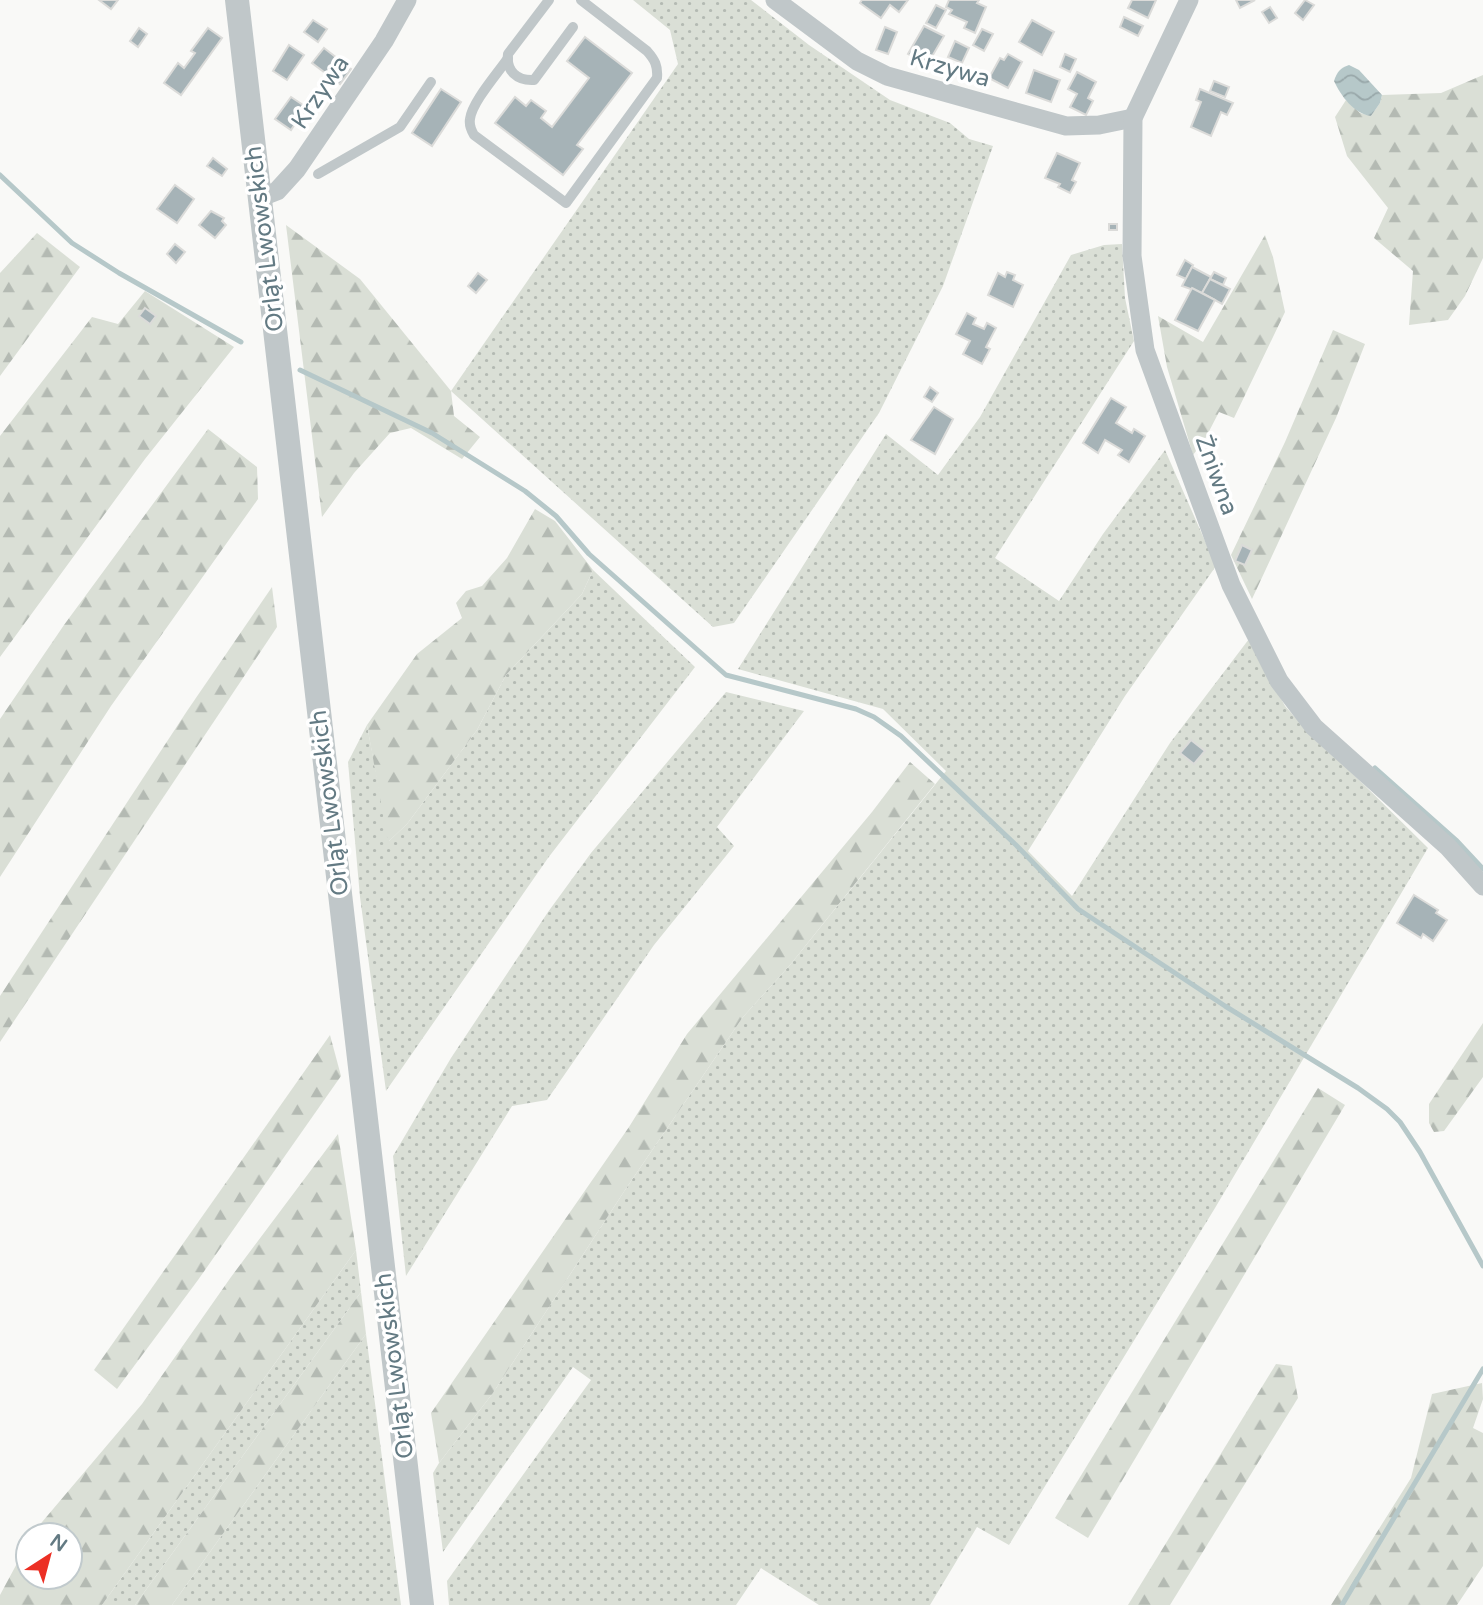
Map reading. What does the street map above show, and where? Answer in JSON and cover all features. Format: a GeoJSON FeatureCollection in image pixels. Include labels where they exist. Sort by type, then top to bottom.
{"type":"FeatureCollection","features":[{"type":"Feature","properties":{"kind":"street","name":"Orląt Lwowskich"},"geometry":{"type":"LineString","coordinates":[[237,0],[422,1605]]}},
{"type":"Feature","properties":{"kind":"street","name":"Krzywa"},"geometry":{"type":"LineString","coordinates":[[259,198],[277,191],[297,169],[384,41],[407,0]]}},
{"type":"Feature","properties":{"kind":"street","name":"Krzywa"},"geometry":{"type":"LineString","coordinates":[[775,0],[856,61],[887,76],[1066,126],[1099,125],[1133,118]]}},
{"type":"Feature","properties":{"kind":"street","name":"Żniwna"},"geometry":{"type":"LineString","coordinates":[[1189,0],[1133,118],[1132,256],[1145,350],[1231,585],[1264,653],[1296,706],[1347,758],[1448,847],[1483,886]]}},
{"type":"Feature","properties":{"kind":"lane"},"geometry":{"type":"LineString","coordinates":[[549,0],[475,107],[470,117],[470,126],[474,135],[566,203],[657,78],[658,69],[647,51],[582,0]]}},
{"type":"Feature","properties":{"kind":"lane"},"geometry":{"type":"LineString","coordinates":[[508,58],[509,69],[517,77],[534,80],[573,27]]}},
{"type":"Feature","properties":{"kind":"lane"},"geometry":{"type":"LineString","coordinates":[[318,174],[400,127],[431,82]]}},
{"type":"Feature","properties":{"kind":"green space"},"geometry":{"type":"Polygon","coordinates":[[[633,0],[751,0],[809,45],[890,100],[950,123],[969,139],[993,146],[943,286],[879,413],[734,623],[713,627],[451,391],[678,64],[670,30],[633,0]]]}},
{"type":"Feature","properties":{"kind":"green space"},"geometry":{"type":"Polygon","coordinates":[[[1483,75],[1483,258],[1465,296],[1448,320],[1409,325],[1413,271],[1374,238],[1388,208],[1347,156],[1335,117],[1346,100],[1360,113],[1371,116],[1382,95],[1441,93],[1483,75]]]}},
{"type":"Feature","properties":{"kind":"green space"},"geometry":{"type":"Polygon","coordinates":[[[286,225],[360,279],[451,391],[454,416],[480,437],[462,459],[411,428],[390,433],[354,473],[322,517],[286,225]]]}},
{"type":"Feature","properties":{"kind":"green space"},"geometry":{"type":"Polygon","coordinates":[[[37,233],[80,267],[0,376],[0,273],[37,233]]]}},
{"type":"Feature","properties":{"kind":"green space"},"geometry":{"type":"Polygon","coordinates":[[[1265,235],[1273,257],[1285,312],[1234,418],[1219,412],[1193,455],[1167,367],[1158,316],[1203,342],[1265,235]]]}},
{"type":"Feature","properties":{"kind":"green space"},"geometry":{"type":"Polygon","coordinates":[[[1122,244],[1125,298],[1134,341],[995,558],[1059,601],[1103,534],[1165,450],[1216,566],[1125,696],[1028,851],[1072,896],[1170,743],[1249,639],[1285,706],[1315,740],[1428,848],[1215,1208],[1009,1545],[977,1527],[930,1605],[819,1605],[761,1568],[736,1605],[449,1605],[447,1581],[591,1380],[573,1367],[443,1552],[433,1473],[493,1393],[627,1187],[743,1017],[790,965],[946,771],[883,709],[738,669],[886,434],[938,475],[980,417],[1071,255],[1104,245],[1122,244]]]}},
{"type":"Feature","properties":{"kind":"green space"},"geometry":{"type":"Polygon","coordinates":[[[145,291],[234,347],[145,459],[0,657],[0,436],[92,317],[118,324],[145,291]]]}},
{"type":"Feature","properties":{"kind":"green space"},"geometry":{"type":"Polygon","coordinates":[[[1333,330],[1365,344],[1336,418],[1252,599],[1231,555],[1285,442],[1333,330]]]}},
{"type":"Feature","properties":{"kind":"green space"},"geometry":{"type":"Polygon","coordinates":[[[208,429],[257,467],[258,499],[111,706],[0,877],[0,719],[64,625],[208,429]]]}},
{"type":"Feature","properties":{"kind":"green space"},"geometry":{"type":"Polygon","coordinates":[[[535,509],[555,521],[593,570],[582,594],[506,675],[477,730],[407,824],[388,842],[367,725],[417,654],[462,618],[456,603],[466,591],[482,586],[507,558],[535,509]]]}},
{"type":"Feature","properties":{"kind":"green space"},"geometry":{"type":"Polygon","coordinates":[[[593,570],[695,667],[548,858],[386,1091],[360,897],[348,762],[367,725],[389,841],[407,824],[477,730],[506,675],[582,594],[593,570]]]}},
{"type":"Feature","properties":{"kind":"green space"},"geometry":{"type":"Polygon","coordinates":[[[272,587],[277,627],[0,1042],[0,996],[187,711],[272,587]]]}},
{"type":"Feature","properties":{"kind":"green space"},"geometry":{"type":"Polygon","coordinates":[[[726,692],[804,711],[717,827],[734,846],[654,945],[547,1100],[512,1106],[406,1276],[393,1156],[451,1058],[548,912],[591,853],[726,692]]]}},
{"type":"Feature","properties":{"kind":"green space"},"geometry":{"type":"Polygon","coordinates":[[[910,762],[935,784],[790,965],[743,1017],[627,1187],[493,1393],[439,1463],[431,1413],[629,1127],[687,1034],[872,812],[910,762]]]}},
{"type":"Feature","properties":{"kind":"green space"},"geometry":{"type":"Polygon","coordinates":[[[1483,1023],[1483,1077],[1444,1131],[1434,1132],[1429,1123],[1429,1104],[1483,1023]]]}},
{"type":"Feature","properties":{"kind":"green space"},"geometry":{"type":"Polygon","coordinates":[[[330,1035],[341,1076],[198,1280],[117,1389],[94,1370],[330,1035]]]}},
{"type":"Feature","properties":{"kind":"green space"},"geometry":{"type":"Polygon","coordinates":[[[1318,1088],[1345,1105],[1088,1538],[1055,1518],[1318,1088]]]}},
{"type":"Feature","properties":{"kind":"green space"},"geometry":{"type":"Polygon","coordinates":[[[338,1134],[356,1250],[102,1605],[0,1605],[0,1595],[14,1569],[14,1591],[84,1591],[84,1521],[43,1521],[142,1404],[231,1277],[338,1134]]]}},
{"type":"Feature","properties":{"kind":"green space"},"geometry":{"type":"Polygon","coordinates":[[[356,1250],[361,1292],[135,1605],[102,1605],[356,1250]]]}},
{"type":"Feature","properties":{"kind":"green space"},"geometry":{"type":"Polygon","coordinates":[[[361,1292],[366,1334],[172,1605],[135,1605],[361,1292]]]}},
{"type":"Feature","properties":{"kind":"green space"},"geometry":{"type":"Polygon","coordinates":[[[366,1334],[401,1605],[172,1605],[366,1334]]]}},
{"type":"Feature","properties":{"kind":"green space"},"geometry":{"type":"Polygon","coordinates":[[[1276,1364],[1292,1366],[1298,1398],[1170,1605],[1128,1605],[1276,1364]]]}},
{"type":"Feature","properties":{"kind":"green space"},"geometry":{"type":"Polygon","coordinates":[[[1482,1383],[1483,1399],[1473,1428],[1483,1433],[1483,1566],[1457,1605],[1331,1605],[1411,1478],[1432,1394],[1482,1383]]]}},
{"type":"Feature","properties":{"kind":"water"},"geometry":{"type":"Polygon","coordinates":[[[1349,65],[1359,70],[1382,95],[1371,116],[1359,112],[1349,103],[1334,81],[1339,71],[1349,65]]]}},
{"type":"Feature","properties":{"kind":"building"},"geometry":{"type":"Polygon","coordinates":[[[99,0],[118,0],[111,9],[99,0]]]}},
{"type":"Feature","properties":{"kind":"building"},"geometry":{"type":"Polygon","coordinates":[[[862,0],[908,0],[899,12],[890,5],[881,18],[860,3],[862,0]]]}},
{"type":"Feature","properties":{"kind":"building"},"geometry":{"type":"Polygon","coordinates":[[[949,0],[979,0],[977,3],[986,7],[975,33],[964,28],[967,22],[949,14],[952,10],[946,7],[949,0]]]}},
{"type":"Feature","properties":{"kind":"building"},"geometry":{"type":"Polygon","coordinates":[[[1132,0],[1156,0],[1148,18],[1128,8],[1132,0]]]}},
{"type":"Feature","properties":{"kind":"building"},"geometry":{"type":"Polygon","coordinates":[[[1236,0],[1255,0],[1240,8],[1236,0]]]}},
{"type":"Feature","properties":{"kind":"building"},"geometry":{"type":"Polygon","coordinates":[[[1305,0],[1314,5],[1303,20],[1295,13],[1305,0]]]}},
{"type":"Feature","properties":{"kind":"building"},"geometry":{"type":"Polygon","coordinates":[[[936,5],[946,10],[936,28],[926,23],[936,5]]]}},
{"type":"Feature","properties":{"kind":"building"},"geometry":{"type":"Polygon","coordinates":[[[1270,7],[1277,18],[1269,23],[1262,12],[1270,7]]]}},
{"type":"Feature","properties":{"kind":"building"},"geometry":{"type":"Polygon","coordinates":[[[1124,17],[1143,26],[1138,36],[1120,27],[1124,17]]]}},
{"type":"Feature","properties":{"kind":"building"},"geometry":{"type":"Polygon","coordinates":[[[313,20],[327,29],[318,42],[304,32],[313,20]]]}},
{"type":"Feature","properties":{"kind":"building"},"geometry":{"type":"Polygon","coordinates":[[[1032,20],[1054,32],[1042,55],[1019,42],[1032,20]]]}},
{"type":"Feature","properties":{"kind":"building"},"geometry":{"type":"Polygon","coordinates":[[[924,26],[944,36],[927,65],[908,54],[924,26]]]}},
{"type":"Feature","properties":{"kind":"building"},"geometry":{"type":"Polygon","coordinates":[[[885,27],[897,32],[888,54],[876,50],[885,27]]]}},
{"type":"Feature","properties":{"kind":"building"},"geometry":{"type":"Polygon","coordinates":[[[139,28],[147,34],[138,47],[130,41],[139,28]]]}},
{"type":"Feature","properties":{"kind":"building"},"geometry":{"type":"Polygon","coordinates":[[[208,28],[222,38],[181,95],[164,83],[178,63],[184,68],[195,53],[191,51],[208,28]]]}},
{"type":"Feature","properties":{"kind":"building"},"geometry":{"type":"Polygon","coordinates":[[[982,29],[993,34],[984,51],[973,45],[982,29]]]}},
{"type":"Feature","properties":{"kind":"building"},"geometry":{"type":"Polygon","coordinates":[[[585,37],[632,73],[577,145],[583,149],[563,175],[495,123],[515,97],[526,106],[531,100],[546,111],[541,118],[552,127],[589,78],[567,61],[585,37]]]}},
{"type":"Feature","properties":{"kind":"building"},"geometry":{"type":"Polygon","coordinates":[[[955,41],[969,48],[962,63],[948,57],[955,41]]]}},
{"type":"Feature","properties":{"kind":"building"},"geometry":{"type":"Polygon","coordinates":[[[289,45],[304,55],[287,80],[273,71],[289,45]]]}},
{"type":"Feature","properties":{"kind":"building"},"geometry":{"type":"Polygon","coordinates":[[[324,48],[351,69],[340,84],[312,63],[324,48]]]}},
{"type":"Feature","properties":{"kind":"building"},"geometry":{"type":"Polygon","coordinates":[[[1008,54],[1022,62],[1008,88],[989,78],[1000,58],[1004,60],[1008,54]]]}},
{"type":"Feature","properties":{"kind":"building"},"geometry":{"type":"Polygon","coordinates":[[[1065,54],[1076,59],[1070,72],[1060,67],[1065,54]]]}},
{"type":"Feature","properties":{"kind":"building"},"geometry":{"type":"Polygon","coordinates":[[[1034,70],[1060,80],[1051,102],[1026,93],[1034,70]]]}},
{"type":"Feature","properties":{"kind":"building"},"geometry":{"type":"Polygon","coordinates":[[[1077,72],[1096,82],[1088,98],[1093,101],[1086,115],[1070,107],[1077,94],[1068,89],[1077,72]]]}},
{"type":"Feature","properties":{"kind":"building"},"geometry":{"type":"Polygon","coordinates":[[[1214,81],[1229,87],[1225,97],[1210,91],[1214,81]]]}},
{"type":"Feature","properties":{"kind":"building"},"geometry":{"type":"Polygon","coordinates":[[[441,89],[461,102],[432,146],[412,133],[441,89]]]}},
{"type":"Feature","properties":{"kind":"building"},"geometry":{"type":"Polygon","coordinates":[[[1200,89],[1233,103],[1227,115],[1221,112],[1211,136],[1191,127],[1201,102],[1196,100],[1200,89]]]}},
{"type":"Feature","properties":{"kind":"building"},"geometry":{"type":"Polygon","coordinates":[[[291,97],[306,107],[291,130],[275,119],[291,97]]]}},
{"type":"Feature","properties":{"kind":"building"},"geometry":{"type":"Polygon","coordinates":[[[1057,153],[1080,163],[1072,180],[1076,182],[1070,193],[1058,187],[1060,184],[1045,178],[1057,153]]]}},
{"type":"Feature","properties":{"kind":"building"},"geometry":{"type":"Polygon","coordinates":[[[213,158],[227,169],[222,176],[207,166],[213,158]]]}},
{"type":"Feature","properties":{"kind":"building"},"geometry":{"type":"Polygon","coordinates":[[[175,185],[194,199],[177,223],[157,209],[175,185]]]}},
{"type":"Feature","properties":{"kind":"building"},"geometry":{"type":"Polygon","coordinates":[[[211,211],[224,218],[222,221],[226,225],[215,238],[199,225],[211,211]]]}},
{"type":"Feature","properties":{"kind":"building"},"geometry":{"type":"Polygon","coordinates":[[[1109,224],[1117,224],[1117,230],[1109,230],[1109,224]]]}},
{"type":"Feature","properties":{"kind":"building"},"geometry":{"type":"Polygon","coordinates":[[[175,244],[185,252],[176,263],[167,254],[175,244]]]}},
{"type":"Feature","properties":{"kind":"building"},"geometry":{"type":"Polygon","coordinates":[[[1185,260],[1193,265],[1186,279],[1177,275],[1185,260]]]}},
{"type":"Feature","properties":{"kind":"building"},"geometry":{"type":"Polygon","coordinates":[[[1192,267],[1211,277],[1202,293],[1182,286],[1192,267]]]}},
{"type":"Feature","properties":{"kind":"building"},"geometry":{"type":"Polygon","coordinates":[[[1007,272],[1015,275],[1013,280],[1023,285],[1013,307],[988,295],[998,273],[1005,277],[1007,272]]]}},
{"type":"Feature","properties":{"kind":"building"},"geometry":{"type":"Polygon","coordinates":[[[1214,272],[1226,278],[1223,285],[1210,279],[1214,272]]]}},
{"type":"Feature","properties":{"kind":"building"},"geometry":{"type":"Polygon","coordinates":[[[478,273],[487,280],[476,293],[468,286],[478,273]]]}},
{"type":"Feature","properties":{"kind":"building"},"geometry":{"type":"Polygon","coordinates":[[[1210,279],[1230,289],[1222,304],[1202,293],[1210,279]]]}},
{"type":"Feature","properties":{"kind":"building"},"geometry":{"type":"Polygon","coordinates":[[[1192,288],[1215,300],[1198,331],[1175,320],[1192,288]]]}},
{"type":"Feature","properties":{"kind":"building"},"geometry":{"type":"Polygon","coordinates":[[[145,308],[156,316],[150,324],[139,316],[145,308]]]}},
{"type":"Feature","properties":{"kind":"building"},"geometry":{"type":"Polygon","coordinates":[[[967,313],[976,318],[973,324],[984,329],[987,323],[996,328],[986,347],[990,349],[982,364],[963,354],[970,341],[956,334],[967,313]]]}},
{"type":"Feature","properties":{"kind":"building"},"geometry":{"type":"Polygon","coordinates":[[[930,387],[938,393],[932,402],[924,397],[930,387]]]}},
{"type":"Feature","properties":{"kind":"building"},"geometry":{"type":"Polygon","coordinates":[[[1111,398],[1126,407],[1116,423],[1132,433],[1134,429],[1145,436],[1129,462],[1118,455],[1122,450],[1105,440],[1098,453],[1083,443],[1111,398]]]}},
{"type":"Feature","properties":{"kind":"building"},"geometry":{"type":"Polygon","coordinates":[[[934,407],[953,419],[935,454],[911,440],[934,407]]]}},
{"type":"Feature","properties":{"kind":"building"},"geometry":{"type":"Polygon","coordinates":[[[1242,545],[1252,550],[1245,565],[1235,561],[1242,545]]]}},
{"type":"Feature","properties":{"kind":"building"},"geometry":{"type":"Polygon","coordinates":[[[1191,740],[1205,751],[1194,764],[1180,753],[1191,740]]]}},
{"type":"Feature","properties":{"kind":"building"},"geometry":{"type":"Polygon","coordinates":[[[1414,895],[1438,910],[1436,913],[1447,920],[1433,941],[1423,934],[1421,938],[1397,923],[1414,895]]]}},
{"type":"Feature","properties":{"kind":"waterway"},"geometry":{"type":"LineString","coordinates":[[0,175],[72,243],[119,273],[241,342]]}},
{"type":"Feature","properties":{"kind":"waterway"},"geometry":{"type":"LineString","coordinates":[[300,370],[432,433],[525,491],[556,516],[589,554],[726,675],[856,709],[874,717],[901,736],[1016,845],[1078,909],[1387,1109],[1400,1122],[1420,1152],[1483,1266]]}},
{"type":"Feature","properties":{"kind":"waterway"},"geometry":{"type":"LineString","coordinates":[[1375,768],[1456,840],[1483,869]]}},
{"type":"Feature","properties":{"kind":"waterway"},"geometry":{"type":"LineString","coordinates":[[1342,1605],[1483,1369]]}}]}
